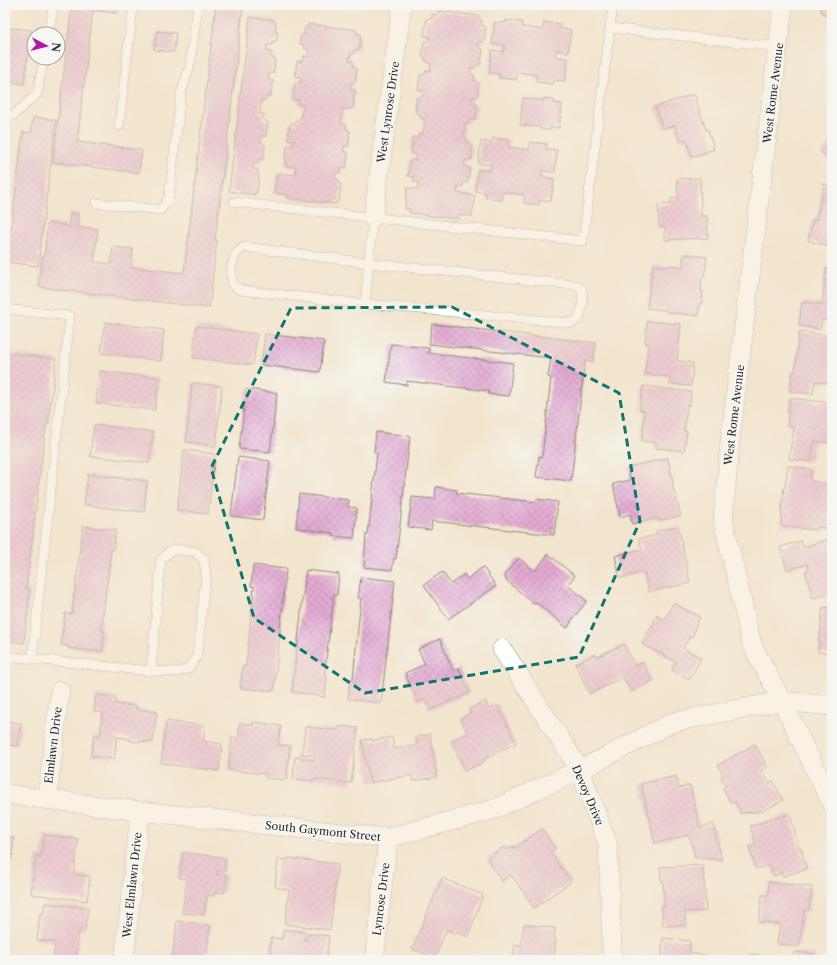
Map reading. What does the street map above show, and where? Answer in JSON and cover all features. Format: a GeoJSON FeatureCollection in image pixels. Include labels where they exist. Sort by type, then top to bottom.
{"type":"FeatureCollection","features":[{"type":"Feature","properties":{"kind":"street","name":"West Lynrose Drive"},"geometry":{"type":"LineString","coordinates":[[374,218],[402,5]]}},
{"type":"Feature","properties":{"kind":"street","name":"West Rome Avenue"},"geometry":{"type":"LineString","coordinates":[[783,5],[730,441],[723,520],[752,645],[782,701],[832,804]]}},
{"type":"Feature","properties":{"kind":"street","name":"Devoy Drive"},"geometry":{"type":"LineString","coordinates":[[502,649],[580,770],[608,845],[612,960]]}},
{"type":"Feature","properties":{"kind":"street","name":"Elmlawn Drive"},"geometry":{"type":"LineString","coordinates":[[47,799],[60,691]]}},
{"type":"Feature","properties":{"kind":"street","name":"South Gaymont Street"},"geometry":{"type":"LineString","coordinates":[[5,794],[140,811],[388,838],[492,810],[580,770],[673,722],[782,701],[832,706]]}},
{"type":"Feature","properties":{"kind":"street","name":"West Elmlawn Drive"},"geometry":{"type":"LineString","coordinates":[[124,960],[140,811]]}},
{"type":"Feature","properties":{"kind":"street","name":"Lynrose Drive"},"geometry":{"type":"LineString","coordinates":[[374,960],[388,838]]}},
{"type":"Feature","properties":{"kind":"lane"},"geometry":{"type":"LineString","coordinates":[[50,26],[54,5]]}},
{"type":"Feature","properties":{"kind":"lane"},"geometry":{"type":"LineString","coordinates":[[96,203],[161,210],[169,198],[181,94],[190,65],[198,5]]}},
{"type":"Feature","properties":{"kind":"lane"},"geometry":{"type":"LineString","coordinates":[[234,202],[583,241],[613,5]]}},
{"type":"Feature","properties":{"kind":"lane"},"geometry":{"type":"LineString","coordinates":[[119,126],[133,7]]}},
{"type":"Feature","properties":{"kind":"lane"},"geometry":{"type":"LineString","coordinates":[[611,28],[778,47]]}},
{"type":"Feature","properties":{"kind":"lane"},"geometry":{"type":"LineString","coordinates":[[5,117],[14,115],[37,94],[42,66]]}},
{"type":"Feature","properties":{"kind":"lane"},"geometry":{"type":"LineString","coordinates":[[365,304],[374,218]]}},
{"type":"Feature","properties":{"kind":"lane"},"geometry":{"type":"LineString","coordinates":[[244,247],[369,263],[576,284],[582,290],[582,303],[578,318],[571,324],[240,290],[232,284],[231,271],[235,254],[244,247]]}},
{"type":"Feature","properties":{"kind":"lane"},"geometry":{"type":"LineString","coordinates":[[5,309],[70,316],[32,659]]}},
{"type":"Feature","properties":{"kind":"lane"},"geometry":{"type":"LineString","coordinates":[[5,656],[151,671],[177,672],[188,669],[197,656],[206,574],[204,560],[196,552],[176,549],[169,552],[162,560],[151,671]]}},
{"type":"Feature","properties":{"kind":"highlighted area"},"geometry":{"type":"Polygon","coordinates":[[[452,307],[619,393],[640,521],[579,657],[365,693],[254,618],[211,468],[291,308],[452,307]]]}},
{"type":"Feature","properties":{"kind":"building"},"geometry":{"type":"Polygon","coordinates":[[[72,5],[117,5],[116,13],[93,10],[77,142],[142,150],[139,173],[53,162],[65,66],[66,66],[72,5]]]}},
{"type":"Feature","properties":{"kind":"building"},"geometry":{"type":"Polygon","coordinates":[[[216,5],[237,5],[243,7],[215,240],[217,240],[209,308],[39,287],[42,257],[44,257],[48,223],[68,226],[70,213],[79,214],[77,227],[98,229],[94,262],[111,264],[113,247],[133,249],[131,267],[184,273],[216,5]]]}},
{"type":"Feature","properties":{"kind":"building"},"geometry":{"type":"Polygon","coordinates":[[[438,11],[479,16],[478,20],[482,20],[481,25],[486,27],[484,42],[479,42],[478,47],[483,49],[481,64],[476,64],[475,68],[471,68],[470,74],[475,75],[474,80],[479,83],[477,97],[472,97],[471,103],[477,105],[475,119],[469,120],[469,124],[465,123],[463,138],[468,139],[467,143],[472,145],[471,160],[465,160],[464,165],[470,168],[468,182],[463,183],[463,187],[458,186],[457,193],[475,196],[472,216],[459,215],[459,219],[410,213],[410,209],[405,209],[407,188],[418,189],[418,182],[413,181],[414,177],[408,176],[410,160],[416,160],[416,155],[411,153],[413,137],[418,138],[419,133],[423,134],[425,119],[420,118],[420,114],[415,112],[417,97],[422,97],[423,91],[418,90],[420,75],[425,74],[426,70],[430,71],[431,63],[426,62],[426,59],[422,57],[424,42],[429,41],[429,36],[424,36],[426,19],[432,19],[432,14],[437,15],[438,11]]]}},
{"type":"Feature","properties":{"kind":"building"},"geometry":{"type":"Polygon","coordinates":[[[250,17],[275,20],[275,32],[278,32],[277,41],[273,41],[272,45],[267,45],[267,52],[271,52],[271,56],[275,59],[274,73],[269,73],[268,79],[273,81],[271,96],[266,97],[265,100],[261,100],[260,114],[264,114],[263,120],[268,122],[266,136],[261,136],[261,142],[265,144],[264,159],[259,159],[259,163],[254,163],[253,169],[258,170],[257,175],[259,175],[257,192],[255,192],[255,195],[229,191],[250,17]]]}},
{"type":"Feature","properties":{"kind":"building"},"geometry":{"type":"Polygon","coordinates":[[[506,20],[522,22],[522,27],[543,30],[544,22],[560,24],[559,28],[571,30],[568,52],[556,50],[555,57],[568,58],[565,81],[554,80],[553,84],[536,82],[537,75],[517,72],[516,80],[499,78],[499,74],[489,73],[492,50],[504,52],[505,45],[492,44],[495,22],[506,23],[506,20]]]}},
{"type":"Feature","properties":{"kind":"building"},"geometry":{"type":"Polygon","coordinates":[[[308,24],[357,30],[356,33],[361,35],[359,50],[354,50],[354,54],[350,54],[349,61],[353,61],[353,66],[357,68],[355,83],[351,83],[350,89],[355,90],[353,108],[350,108],[350,110],[343,109],[341,124],[346,124],[346,129],[350,131],[348,146],[344,146],[343,151],[348,153],[346,168],[341,168],[340,173],[336,172],[335,179],[339,180],[339,184],[341,184],[339,201],[337,201],[336,204],[288,198],[288,195],[274,193],[277,173],[295,175],[296,167],[285,166],[287,146],[293,146],[294,140],[288,139],[290,124],[296,123],[297,119],[301,119],[303,105],[298,105],[299,100],[293,99],[295,83],[301,83],[301,77],[295,76],[297,61],[301,62],[301,60],[304,60],[304,56],[308,57],[309,49],[304,49],[305,45],[300,44],[301,35],[304,35],[305,27],[308,27],[308,24]]]}},
{"type":"Feature","properties":{"kind":"building"},"geometry":{"type":"Polygon","coordinates":[[[11,28],[26,30],[26,66],[24,84],[5,82],[5,33],[11,28]]]}},
{"type":"Feature","properties":{"kind":"building"},"geometry":{"type":"Polygon","coordinates":[[[157,31],[176,33],[174,52],[154,50],[157,31]]]}},
{"type":"Feature","properties":{"kind":"building"},"geometry":{"type":"Polygon","coordinates":[[[694,94],[714,149],[692,157],[686,139],[680,141],[675,125],[663,129],[655,107],[694,94]]]}},
{"type":"Feature","properties":{"kind":"building"},"geometry":{"type":"Polygon","coordinates":[[[523,98],[544,101],[544,98],[554,100],[554,103],[562,104],[559,128],[551,127],[550,130],[540,129],[540,127],[520,125],[523,98]]]}},
{"type":"Feature","properties":{"kind":"building"},"geometry":{"type":"Polygon","coordinates":[[[33,117],[56,120],[38,266],[5,262],[8,230],[11,230],[23,132],[31,133],[33,117]]]}},
{"type":"Feature","properties":{"kind":"building"},"geometry":{"type":"Polygon","coordinates":[[[493,138],[509,140],[508,147],[529,150],[530,142],[547,144],[546,149],[557,150],[555,172],[542,171],[541,177],[554,179],[551,201],[540,200],[539,205],[524,203],[525,195],[503,192],[502,200],[485,198],[486,193],[475,191],[478,170],[490,171],[491,165],[478,163],[481,141],[492,143],[493,138]]]}},
{"type":"Feature","properties":{"kind":"building"},"geometry":{"type":"Polygon","coordinates":[[[832,141],[832,162],[821,153],[832,141]]]}},
{"type":"Feature","properties":{"kind":"building"},"geometry":{"type":"Polygon","coordinates":[[[700,178],[701,216],[707,216],[708,238],[665,240],[665,227],[659,227],[658,205],[671,204],[671,199],[678,198],[677,179],[700,178]]]}},
{"type":"Feature","properties":{"kind":"building"},"geometry":{"type":"Polygon","coordinates":[[[824,184],[832,186],[832,247],[808,241],[813,219],[816,220],[824,184]]]}},
{"type":"Feature","properties":{"kind":"building"},"geometry":{"type":"Polygon","coordinates":[[[684,254],[707,257],[704,277],[702,277],[702,303],[700,303],[698,316],[647,308],[653,265],[670,267],[671,265],[682,267],[684,254]]]}},
{"type":"Feature","properties":{"kind":"building"},"geometry":{"type":"Polygon","coordinates":[[[826,268],[832,269],[832,321],[822,320],[820,329],[799,326],[802,302],[822,304],[826,268]]]}},
{"type":"Feature","properties":{"kind":"building"},"geometry":{"type":"Polygon","coordinates":[[[647,321],[681,324],[677,361],[693,363],[691,386],[669,384],[670,377],[645,374],[648,344],[645,343],[647,321]]]}},
{"type":"Feature","properties":{"kind":"building"},"geometry":{"type":"Polygon","coordinates":[[[105,322],[164,330],[161,361],[101,353],[105,322]]]}},
{"type":"Feature","properties":{"kind":"building"},"geometry":{"type":"Polygon","coordinates":[[[432,324],[596,343],[593,362],[585,361],[571,481],[536,477],[539,456],[542,457],[551,378],[548,377],[551,358],[429,344],[432,324]]]}},
{"type":"Feature","properties":{"kind":"building"},"geometry":{"type":"Polygon","coordinates":[[[196,326],[257,334],[253,365],[193,358],[196,326]]]}},
{"type":"Feature","properties":{"kind":"building"},"geometry":{"type":"Polygon","coordinates":[[[799,332],[832,336],[832,381],[827,381],[826,383],[815,381],[813,394],[790,391],[792,372],[795,372],[799,332]]]}},
{"type":"Feature","properties":{"kind":"building"},"geometry":{"type":"Polygon","coordinates":[[[265,334],[324,341],[320,372],[261,365],[265,334]]]}},
{"type":"Feature","properties":{"kind":"building"},"geometry":{"type":"Polygon","coordinates":[[[391,344],[429,348],[428,353],[513,363],[509,396],[488,394],[489,391],[407,381],[407,385],[386,382],[391,344]]]}},
{"type":"Feature","properties":{"kind":"building"},"geometry":{"type":"Polygon","coordinates":[[[5,353],[56,359],[48,424],[46,424],[26,589],[30,590],[24,643],[5,640],[5,353]]]}},
{"type":"Feature","properties":{"kind":"building"},"geometry":{"type":"Polygon","coordinates":[[[100,371],[159,378],[155,410],[96,403],[100,371]]]}},
{"type":"Feature","properties":{"kind":"building"},"geometry":{"type":"Polygon","coordinates":[[[192,383],[222,386],[216,446],[186,442],[192,383]]]}},
{"type":"Feature","properties":{"kind":"building"},"geometry":{"type":"Polygon","coordinates":[[[643,386],[691,392],[690,405],[687,405],[684,431],[687,431],[684,451],[656,448],[656,443],[642,441],[645,411],[640,410],[643,386]]]}},
{"type":"Feature","properties":{"kind":"building"},"geometry":{"type":"Polygon","coordinates":[[[246,389],[277,393],[270,452],[239,449],[246,389]]]}},
{"type":"Feature","properties":{"kind":"building"},"geometry":{"type":"Polygon","coordinates":[[[790,398],[832,403],[832,443],[814,441],[811,462],[789,459],[794,427],[787,426],[790,398]]]}},
{"type":"Feature","properties":{"kind":"building"},"geometry":{"type":"Polygon","coordinates":[[[94,425],[153,432],[149,463],[90,456],[94,425]]]}},
{"type":"Feature","properties":{"kind":"building"},"geometry":{"type":"Polygon","coordinates":[[[376,432],[410,436],[396,559],[394,558],[392,570],[364,567],[366,534],[368,535],[377,453],[374,452],[376,432]]]}},
{"type":"Feature","properties":{"kind":"building"},"geometry":{"type":"Polygon","coordinates":[[[184,450],[215,454],[208,514],[177,510],[184,450]]]}},
{"type":"Feature","properties":{"kind":"building"},"geometry":{"type":"Polygon","coordinates":[[[238,457],[270,461],[263,520],[231,516],[238,457]]]}},
{"type":"Feature","properties":{"kind":"building"},"geometry":{"type":"Polygon","coordinates":[[[668,458],[672,483],[681,516],[658,521],[658,518],[632,524],[630,514],[620,517],[613,484],[630,480],[628,467],[668,458]]]}},
{"type":"Feature","properties":{"kind":"building"},"geometry":{"type":"Polygon","coordinates":[[[788,466],[811,469],[810,481],[832,484],[832,529],[817,527],[816,530],[781,526],[781,512],[788,466]]]}},
{"type":"Feature","properties":{"kind":"building"},"geometry":{"type":"Polygon","coordinates":[[[88,474],[147,481],[144,512],[84,505],[88,474]]]}},
{"type":"Feature","properties":{"kind":"building"},"geometry":{"type":"Polygon","coordinates":[[[436,487],[457,490],[456,493],[536,502],[537,499],[558,502],[554,535],[432,521],[431,530],[408,527],[412,497],[435,499],[436,487]]]}},
{"type":"Feature","properties":{"kind":"building"},"geometry":{"type":"Polygon","coordinates":[[[299,494],[349,500],[348,507],[357,508],[354,538],[333,536],[333,533],[296,528],[299,494]]]}},
{"type":"Feature","properties":{"kind":"building"},"geometry":{"type":"Polygon","coordinates":[[[83,526],[116,530],[113,550],[111,550],[101,631],[105,631],[102,652],[68,648],[69,646],[61,645],[65,613],[72,614],[83,526]]]}},
{"type":"Feature","properties":{"kind":"building"},"geometry":{"type":"Polygon","coordinates":[[[678,526],[690,583],[649,592],[644,572],[620,578],[615,556],[642,549],[639,539],[657,535],[656,531],[678,526]]]}},
{"type":"Feature","properties":{"kind":"building"},"geometry":{"type":"Polygon","coordinates":[[[832,538],[832,592],[813,598],[805,571],[809,570],[807,564],[787,570],[780,547],[801,541],[803,547],[832,538]]]}},
{"type":"Feature","properties":{"kind":"building"},"geometry":{"type":"Polygon","coordinates":[[[548,554],[575,576],[567,585],[587,601],[567,628],[536,602],[534,604],[506,580],[505,575],[519,558],[535,571],[548,554]]]}},
{"type":"Feature","properties":{"kind":"building"},"geometry":{"type":"Polygon","coordinates":[[[253,565],[286,569],[274,691],[240,688],[243,666],[246,666],[254,586],[251,586],[253,565]]]}},
{"type":"Feature","properties":{"kind":"building"},"geometry":{"type":"Polygon","coordinates":[[[483,567],[496,586],[448,619],[424,585],[442,572],[451,584],[464,574],[467,579],[483,567]]]}},
{"type":"Feature","properties":{"kind":"building"},"geometry":{"type":"Polygon","coordinates":[[[306,570],[339,574],[337,595],[334,595],[324,676],[327,676],[325,697],[292,692],[306,570]]]}},
{"type":"Feature","properties":{"kind":"building"},"geometry":{"type":"Polygon","coordinates":[[[361,577],[395,581],[381,703],[348,699],[350,679],[353,679],[361,598],[358,598],[361,577]]]}},
{"type":"Feature","properties":{"kind":"building"},"geometry":{"type":"Polygon","coordinates":[[[673,603],[700,617],[692,637],[690,636],[683,648],[701,658],[690,679],[672,670],[676,662],[642,644],[657,616],[665,620],[673,603]]]}},
{"type":"Feature","properties":{"kind":"building"},"geometry":{"type":"Polygon","coordinates":[[[823,607],[832,608],[832,654],[818,652],[823,607]]]}},
{"type":"Feature","properties":{"kind":"building"},"geometry":{"type":"Polygon","coordinates":[[[440,639],[453,671],[459,668],[470,693],[430,710],[425,699],[418,702],[405,673],[425,664],[418,649],[440,639]]]}},
{"type":"Feature","properties":{"kind":"building"},"geometry":{"type":"Polygon","coordinates":[[[624,644],[635,666],[643,662],[652,681],[631,692],[623,677],[590,694],[575,664],[595,654],[597,657],[624,644]]]}},
{"type":"Feature","properties":{"kind":"building"},"geometry":{"type":"Polygon","coordinates":[[[96,695],[116,697],[116,704],[137,706],[136,709],[157,712],[153,742],[130,741],[130,739],[117,737],[114,759],[91,756],[94,735],[100,736],[103,712],[94,711],[96,695]]]}},
{"type":"Feature","properties":{"kind":"building"},"geometry":{"type":"Polygon","coordinates":[[[486,701],[489,709],[498,705],[516,743],[484,759],[485,761],[465,771],[451,741],[468,733],[460,719],[471,713],[469,709],[486,701]]]}},
{"type":"Feature","properties":{"kind":"building"},"geometry":{"type":"Polygon","coordinates":[[[5,721],[21,723],[18,746],[5,744],[5,721]]]}},
{"type":"Feature","properties":{"kind":"building"},"geometry":{"type":"Polygon","coordinates":[[[166,721],[205,726],[203,741],[222,744],[219,771],[161,763],[166,721]]]}},
{"type":"Feature","properties":{"kind":"building"},"geometry":{"type":"Polygon","coordinates":[[[253,722],[281,726],[278,745],[290,746],[286,780],[266,778],[266,774],[228,770],[232,738],[238,739],[240,723],[253,725],[253,722]]]}},
{"type":"Feature","properties":{"kind":"building"},"geometry":{"type":"Polygon","coordinates":[[[339,726],[358,728],[351,783],[313,779],[313,781],[293,779],[295,757],[314,760],[315,755],[302,754],[305,727],[338,730],[339,726]]]}},
{"type":"Feature","properties":{"kind":"building"},"geometry":{"type":"Polygon","coordinates":[[[430,734],[437,777],[413,781],[412,775],[370,783],[362,740],[372,739],[372,741],[392,737],[394,749],[417,745],[416,737],[430,734]]]}},
{"type":"Feature","properties":{"kind":"building"},"geometry":{"type":"Polygon","coordinates":[[[755,744],[767,767],[761,770],[769,783],[773,781],[783,800],[763,811],[741,813],[735,801],[731,803],[723,788],[726,786],[721,777],[723,776],[718,765],[755,744]]]}},
{"type":"Feature","properties":{"kind":"building"},"geometry":{"type":"Polygon","coordinates":[[[676,776],[679,788],[690,785],[700,828],[713,824],[722,860],[695,857],[689,835],[655,843],[641,784],[676,776]]]}},
{"type":"Feature","properties":{"kind":"building"},"geometry":{"type":"Polygon","coordinates":[[[790,814],[799,849],[801,848],[807,869],[783,876],[782,873],[774,876],[771,865],[756,869],[749,847],[756,845],[750,826],[790,814]]]}},
{"type":"Feature","properties":{"kind":"building"},"geometry":{"type":"Polygon","coordinates":[[[542,829],[555,849],[550,852],[571,882],[534,908],[511,874],[502,881],[487,859],[505,846],[507,850],[513,846],[514,848],[542,829]]]}},
{"type":"Feature","properties":{"kind":"building"},"geometry":{"type":"Polygon","coordinates":[[[44,835],[78,839],[74,875],[90,876],[87,901],[31,894],[36,856],[41,857],[44,835]]]}},
{"type":"Feature","properties":{"kind":"building"},"geometry":{"type":"Polygon","coordinates":[[[5,837],[14,838],[12,859],[5,858],[5,837]]]}},
{"type":"Feature","properties":{"kind":"building"},"geometry":{"type":"Polygon","coordinates":[[[183,852],[226,858],[224,872],[216,871],[216,874],[227,875],[224,893],[215,892],[214,896],[207,895],[204,915],[182,913],[187,879],[179,878],[183,852]]]}},
{"type":"Feature","properties":{"kind":"building"},"geometry":{"type":"Polygon","coordinates":[[[288,858],[338,864],[330,930],[285,924],[289,890],[275,887],[278,859],[287,860],[288,858]]]}},
{"type":"Feature","properties":{"kind":"building"},"geometry":{"type":"Polygon","coordinates":[[[703,865],[706,911],[685,912],[686,925],[663,926],[662,906],[665,906],[663,880],[661,881],[660,867],[703,865]]]}},
{"type":"Feature","properties":{"kind":"building"},"geometry":{"type":"Polygon","coordinates":[[[442,878],[483,895],[468,937],[457,932],[456,934],[446,930],[435,958],[412,949],[442,878]]]}},
{"type":"Feature","properties":{"kind":"building"},"geometry":{"type":"Polygon","coordinates":[[[769,882],[812,887],[809,911],[804,910],[799,947],[777,944],[780,924],[759,922],[762,895],[768,895],[769,882]]]}},
{"type":"Feature","properties":{"kind":"building"},"geometry":{"type":"Polygon","coordinates":[[[45,903],[88,908],[85,930],[79,929],[76,960],[53,960],[55,942],[37,940],[40,914],[43,914],[45,903]]]}},
{"type":"Feature","properties":{"kind":"building"},"geometry":{"type":"Polygon","coordinates":[[[177,921],[210,925],[206,960],[172,960],[177,921]]]}},
{"type":"Feature","properties":{"kind":"building"},"geometry":{"type":"Polygon","coordinates":[[[524,924],[555,928],[554,939],[556,939],[554,956],[550,956],[550,960],[513,960],[515,945],[521,946],[524,924]]]}},
{"type":"Feature","properties":{"kind":"building"},"geometry":{"type":"Polygon","coordinates":[[[284,929],[305,932],[304,940],[307,940],[308,934],[329,936],[326,959],[309,957],[309,960],[269,960],[271,938],[282,939],[284,929]]]}},
{"type":"Feature","properties":{"kind":"building"},"geometry":{"type":"Polygon","coordinates":[[[663,938],[690,941],[689,953],[712,956],[711,960],[663,960],[661,959],[663,938]]]}},
{"type":"Feature","properties":{"kind":"building"},"geometry":{"type":"Polygon","coordinates":[[[794,952],[815,954],[815,960],[749,960],[750,954],[793,959],[794,952]]]}}]}
